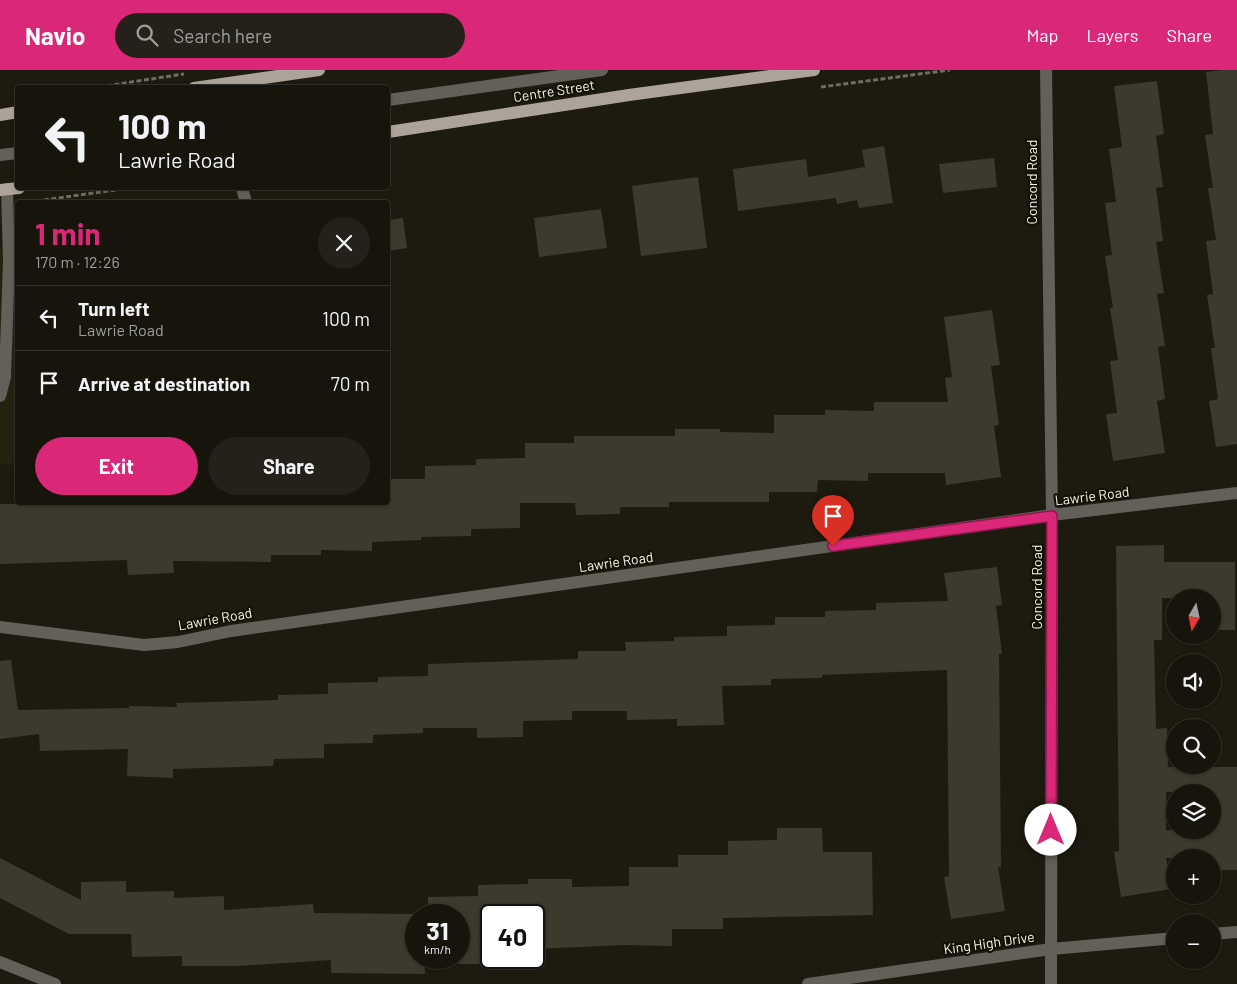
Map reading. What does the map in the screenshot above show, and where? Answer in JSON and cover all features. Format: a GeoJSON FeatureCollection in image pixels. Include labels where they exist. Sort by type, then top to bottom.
{"type":"FeatureCollection","features":[{"type":"Feature","properties":{"kind":"main road"},"geometry":{"type":"LineString","coordinates":[[215,85],[319,70]]}},
{"type":"Feature","properties":{"kind":"main road","name":"Centre Street"},"geometry":{"type":"LineString","coordinates":[[390,132],[629,95],[814,70]]}},
{"type":"Feature","properties":{"kind":"main road"},"geometry":{"type":"LineString","coordinates":[[0,115],[15,112]]}},
{"type":"Feature","properties":{"kind":"street"},"geometry":{"type":"LineString","coordinates":[[390,100],[602,70]]}},
{"type":"Feature","properties":{"kind":"street","name":"Concord Road"},"geometry":{"type":"LineString","coordinates":[[1046,70],[1052,516],[1051,984]]}},
{"type":"Feature","properties":{"kind":"street"},"geometry":{"type":"LineString","coordinates":[[0,155],[15,152]]}},
{"type":"Feature","properties":{"kind":"street"},"geometry":{"type":"LineString","coordinates":[[0,396],[5,377],[9,281],[9,189]]}},
{"type":"Feature","properties":{"kind":"street","name":"Lawrie Road"},"geometry":{"type":"LineString","coordinates":[[0,627],[33,629],[92,640],[153,644],[240,629],[1052,516],[1237,493]]}},
{"type":"Feature","properties":{"kind":"street"},"geometry":{"type":"LineString","coordinates":[[1221,933],[1237,932]]}},
{"type":"Feature","properties":{"kind":"street","name":"King High Drive"},"geometry":{"type":"LineString","coordinates":[[808,984],[1051,949],[1166,939]]}},
{"type":"Feature","properties":{"kind":"street"},"geometry":{"type":"LineString","coordinates":[[0,962],[55,984]]}},
{"type":"Feature","properties":{"kind":"path"},"geometry":{"type":"LineString","coordinates":[[112,85],[194,73]]}},
{"type":"Feature","properties":{"kind":"path"},"geometry":{"type":"LineString","coordinates":[[41,200],[115,190]]}},
{"type":"Feature","properties":{"kind":"shaded area"},"geometry":{"type":"Polygon","coordinates":[[[0,247],[15,247],[15,463],[0,465],[0,247]]]}},
{"type":"Feature","properties":{"kind":"building"},"geometry":{"type":"Polygon","coordinates":[[[1237,70],[1237,444],[1216,447],[1209,401],[1218,399],[1211,348],[1215,348],[1207,295],[1213,294],[1206,241],[1216,240],[1208,188],[1213,188],[1205,135],[1213,134],[1206,72],[1237,70]]]}},
{"type":"Feature","properties":{"kind":"building"},"geometry":{"type":"Polygon","coordinates":[[[1157,81],[1164,134],[1156,136],[1163,187],[1156,188],[1163,241],[1156,242],[1164,293],[1157,294],[1165,346],[1158,347],[1165,399],[1157,401],[1165,453],[1113,461],[1106,414],[1117,413],[1110,361],[1118,360],[1105,256],[1112,255],[1105,203],[1116,202],[1109,149],[1122,147],[1114,86],[1157,81]]]}},
{"type":"Feature","properties":{"kind":"building"},"geometry":{"type":"Polygon","coordinates":[[[884,146],[893,203],[859,208],[857,200],[837,204],[836,198],[738,211],[733,169],[806,159],[808,177],[865,167],[862,150],[884,146]]]}},
{"type":"Feature","properties":{"kind":"building"},"geometry":{"type":"Polygon","coordinates":[[[994,158],[997,187],[943,193],[939,164],[994,158]]]}},
{"type":"Feature","properties":{"kind":"building"},"geometry":{"type":"Polygon","coordinates":[[[698,177],[707,248],[641,256],[632,186],[698,177]]]}},
{"type":"Feature","properties":{"kind":"building"},"geometry":{"type":"Polygon","coordinates":[[[601,209],[607,248],[539,257],[534,218],[601,209]]]}},
{"type":"Feature","properties":{"kind":"building"},"geometry":{"type":"Polygon","coordinates":[[[403,218],[407,248],[390,251],[390,220],[403,218]]]}},
{"type":"Feature","properties":{"kind":"building"},"geometry":{"type":"Polygon","coordinates":[[[992,310],[1000,365],[991,366],[999,425],[994,426],[1001,477],[946,485],[945,473],[868,473],[868,481],[818,480],[817,492],[769,492],[769,502],[669,502],[669,507],[620,507],[620,514],[576,515],[575,503],[520,503],[520,528],[471,529],[471,536],[421,537],[421,540],[372,542],[372,551],[321,550],[321,555],[271,555],[271,562],[173,561],[174,573],[128,575],[127,560],[0,564],[0,504],[390,505],[390,479],[425,479],[425,466],[476,465],[476,459],[525,458],[525,443],[574,443],[574,436],[675,436],[675,429],[720,429],[720,432],[774,433],[774,415],[825,415],[825,410],[874,411],[874,402],[948,402],[945,378],[952,377],[944,317],[992,310]]]}},
{"type":"Feature","properties":{"kind":"building"},"geometry":{"type":"Polygon","coordinates":[[[1164,545],[1164,562],[1235,562],[1235,630],[1221,630],[1221,589],[1166,589],[1166,598],[1162,598],[1162,640],[1154,640],[1156,729],[1166,728],[1166,774],[1221,774],[1221,767],[1237,767],[1237,870],[1221,870],[1221,849],[1166,849],[1166,890],[1121,897],[1114,852],[1119,851],[1116,546],[1164,545]]]}},
{"type":"Feature","properties":{"kind":"building"},"geometry":{"type":"Polygon","coordinates":[[[997,567],[1002,605],[996,606],[1002,654],[999,654],[1001,867],[998,867],[1005,911],[951,919],[944,877],[949,876],[947,670],[822,675],[822,678],[771,679],[771,685],[722,686],[724,725],[677,726],[677,719],[627,720],[627,711],[572,711],[572,720],[523,721],[523,737],[477,738],[477,728],[423,728],[423,733],[373,735],[373,743],[324,744],[324,758],[274,759],[273,766],[173,769],[173,778],[127,776],[128,749],[40,751],[39,734],[0,739],[0,661],[11,660],[18,710],[129,708],[129,706],[177,707],[176,703],[278,700],[278,695],[328,694],[328,683],[378,682],[378,677],[428,676],[428,664],[578,659],[578,651],[626,651],[625,642],[674,641],[674,637],[727,636],[727,626],[775,625],[775,617],[825,617],[825,611],[876,610],[876,603],[948,601],[944,573],[997,567]]]}},
{"type":"Feature","properties":{"kind":"building"},"geometry":{"type":"Polygon","coordinates":[[[777,828],[822,828],[823,852],[872,852],[873,915],[723,918],[723,929],[672,929],[672,946],[624,945],[545,949],[545,904],[480,904],[480,964],[470,964],[470,904],[428,904],[428,897],[478,896],[478,885],[528,884],[528,879],[572,879],[572,887],[629,886],[629,867],[678,867],[678,855],[728,855],[728,841],[777,840],[777,828]]]}},
{"type":"Feature","properties":{"kind":"building"},"geometry":{"type":"Polygon","coordinates":[[[0,858],[81,900],[81,882],[126,881],[126,892],[174,891],[174,898],[224,896],[224,910],[313,904],[314,913],[405,914],[405,969],[425,969],[425,974],[331,973],[331,960],[237,966],[182,966],[182,956],[132,957],[131,934],[69,934],[0,898],[0,858]]]}},
{"type":"Feature","properties":{"kind":"route"},"geometry":{"type":"LineString","coordinates":[[833,546],[1052,516],[1051,830]]}}]}
